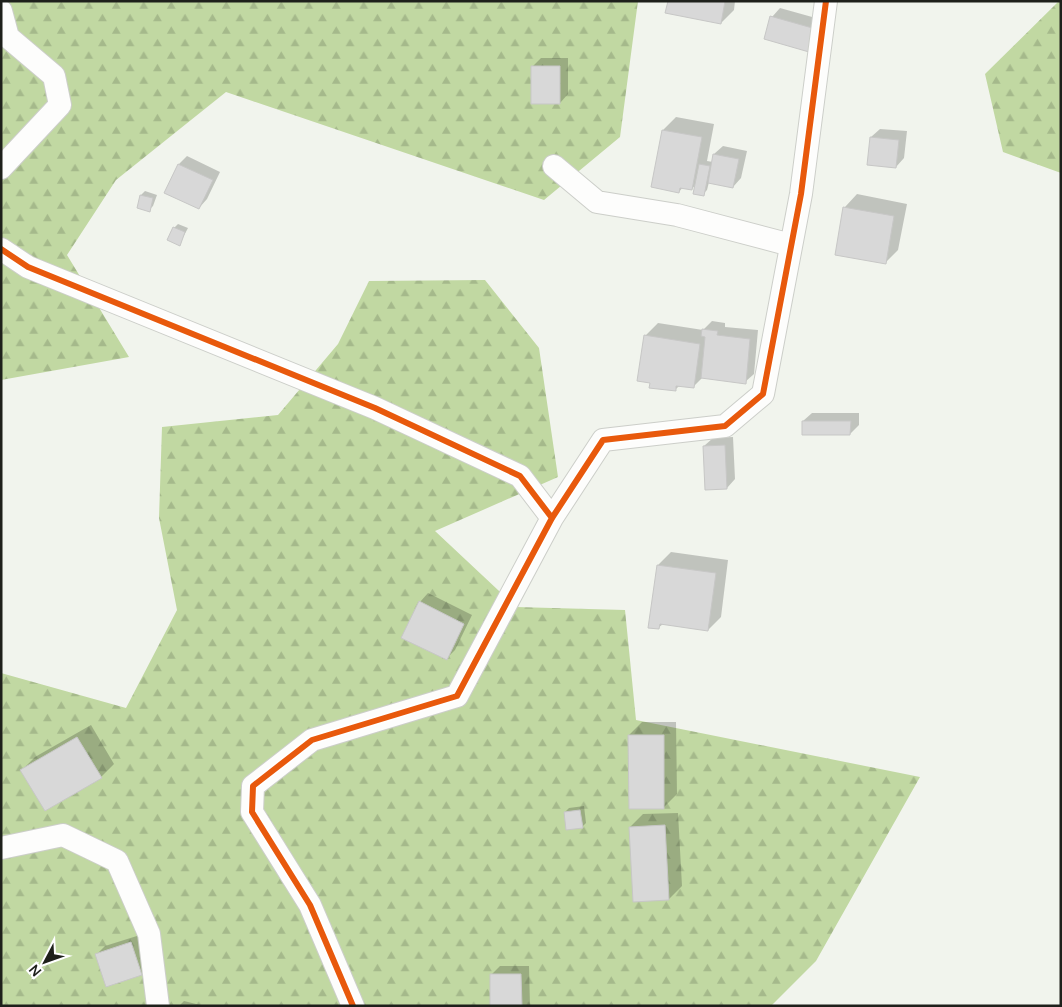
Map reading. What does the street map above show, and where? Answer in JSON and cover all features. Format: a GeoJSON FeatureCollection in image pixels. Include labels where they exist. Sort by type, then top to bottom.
{"type":"FeatureCollection","features":[{"type":"Feature","properties":{"kind":"street"},"geometry":{"type":"LineString","coordinates":[[354,1006],[310,904],[252,812],[253,786],[312,740],[457,696],[552,518],[604,440],[725,426],[763,394],[801,194],[826,1]]}},
{"type":"Feature","properties":{"kind":"street"},"geometry":{"type":"LineString","coordinates":[[1,11],[8,37],[54,76],[60,106],[1,168]]}},
{"type":"Feature","properties":{"kind":"street"},"geometry":{"type":"LineString","coordinates":[[554,166],[597,202],[677,214],[791,245]]}},
{"type":"Feature","properties":{"kind":"street"},"geometry":{"type":"LineString","coordinates":[[1,249],[28,267],[376,408],[520,476],[552,518]]}},
{"type":"Feature","properties":{"kind":"street"},"geometry":{"type":"LineString","coordinates":[[1,848],[63,835],[117,862],[149,934],[160,1004],[158,1006]]}},
{"type":"Feature","properties":{"kind":"green space"},"geometry":{"type":"Polygon","coordinates":[[[1,1],[638,1],[620,137],[544,200],[226,92],[116,180],[67,255],[129,357],[1,380],[1,1]]]}},
{"type":"Feature","properties":{"kind":"green space"},"geometry":{"type":"Polygon","coordinates":[[[1061,1],[1061,173],[1003,152],[985,74],[1061,1]]]}},
{"type":"Feature","properties":{"kind":"green space"},"geometry":{"type":"Polygon","coordinates":[[[485,280],[539,348],[558,477],[435,531],[516,607],[625,610],[636,720],[920,777],[816,961],[771,1006],[1,1006],[1,673],[126,708],[177,610],[159,518],[162,427],[278,415],[338,344],[369,281],[485,280]]]}},
{"type":"Feature","properties":{"kind":"building"},"geometry":{"type":"Polygon","coordinates":[[[668,1],[725,1],[721,24],[665,13],[668,1]]]}},
{"type":"Feature","properties":{"kind":"building"},"geometry":{"type":"Polygon","coordinates":[[[770,16],[823,31],[816,54],[764,39],[770,16]]]}},
{"type":"Feature","properties":{"kind":"building"},"geometry":{"type":"Polygon","coordinates":[[[531,66],[560,66],[560,104],[531,104],[531,66]]]}},
{"type":"Feature","properties":{"kind":"building"},"geometry":{"type":"Polygon","coordinates":[[[662,130],[702,137],[692,190],[680,188],[679,193],[651,187],[662,130]]]}},
{"type":"Feature","properties":{"kind":"building"},"geometry":{"type":"Polygon","coordinates":[[[870,137],[899,140],[896,168],[867,165],[870,137]]]}},
{"type":"Feature","properties":{"kind":"building"},"geometry":{"type":"Polygon","coordinates":[[[713,154],[739,159],[733,188],[708,183],[713,154]]]}},
{"type":"Feature","properties":{"kind":"building"},"geometry":{"type":"Polygon","coordinates":[[[178,164],[213,180],[199,209],[164,193],[178,164]]]}},
{"type":"Feature","properties":{"kind":"building"},"geometry":{"type":"Polygon","coordinates":[[[699,164],[710,166],[704,196],[693,194],[699,164]]]}},
{"type":"Feature","properties":{"kind":"building"},"geometry":{"type":"Polygon","coordinates":[[[140,195],[153,198],[150,212],[137,208],[140,195]]]}},
{"type":"Feature","properties":{"kind":"building"},"geometry":{"type":"Polygon","coordinates":[[[843,207],[894,216],[886,264],[835,255],[843,207]]]}},
{"type":"Feature","properties":{"kind":"building"},"geometry":{"type":"Polygon","coordinates":[[[173,227],[185,232],[180,246],[167,240],[173,227]]]}},
{"type":"Feature","properties":{"kind":"building"},"geometry":{"type":"Polygon","coordinates":[[[702,329],[718,331],[717,335],[750,339],[746,384],[701,378],[705,337],[701,336],[702,329]]]}},
{"type":"Feature","properties":{"kind":"building"},"geometry":{"type":"Polygon","coordinates":[[[644,335],[700,344],[694,388],[676,386],[676,391],[649,388],[650,383],[637,381],[644,335]]]}},
{"type":"Feature","properties":{"kind":"building"},"geometry":{"type":"Polygon","coordinates":[[[802,421],[851,421],[850,435],[802,435],[802,421]]]}},
{"type":"Feature","properties":{"kind":"building"},"geometry":{"type":"Polygon","coordinates":[[[725,445],[727,489],[705,490],[703,446],[725,445]]]}},
{"type":"Feature","properties":{"kind":"building"},"geometry":{"type":"Polygon","coordinates":[[[657,565],[716,573],[708,631],[660,624],[659,629],[648,628],[657,565]]]}},
{"type":"Feature","properties":{"kind":"building"},"geometry":{"type":"Polygon","coordinates":[[[419,601],[464,624],[447,660],[401,638],[419,601]]]}},
{"type":"Feature","properties":{"kind":"building"},"geometry":{"type":"Polygon","coordinates":[[[628,735],[664,735],[664,809],[629,809],[628,735]]]}},
{"type":"Feature","properties":{"kind":"building"},"geometry":{"type":"Polygon","coordinates":[[[77,737],[102,778],[45,811],[20,770],[77,737]]]}},
{"type":"Feature","properties":{"kind":"building"},"geometry":{"type":"Polygon","coordinates":[[[580,810],[583,828],[566,830],[564,812],[580,810]]]}},
{"type":"Feature","properties":{"kind":"building"},"geometry":{"type":"Polygon","coordinates":[[[665,825],[669,900],[633,902],[629,827],[665,825]]]}},
{"type":"Feature","properties":{"kind":"building"},"geometry":{"type":"Polygon","coordinates":[[[131,942],[142,975],[106,987],[95,954],[131,942]]]}},
{"type":"Feature","properties":{"kind":"building"},"geometry":{"type":"Polygon","coordinates":[[[490,974],[521,974],[522,1006],[490,1006],[490,974]]]}},
{"type":"Feature","properties":{"kind":"cycle path"},"geometry":{"type":"LineString","coordinates":[[353,1006],[310,905],[252,812],[253,786],[312,740],[457,696],[552,518],[603,440],[725,426],[763,394],[801,194],[826,1]]}},
{"type":"Feature","properties":{"kind":"cycle path"},"geometry":{"type":"LineString","coordinates":[[1,249],[28,267],[375,408],[520,476],[552,518]]}}]}
